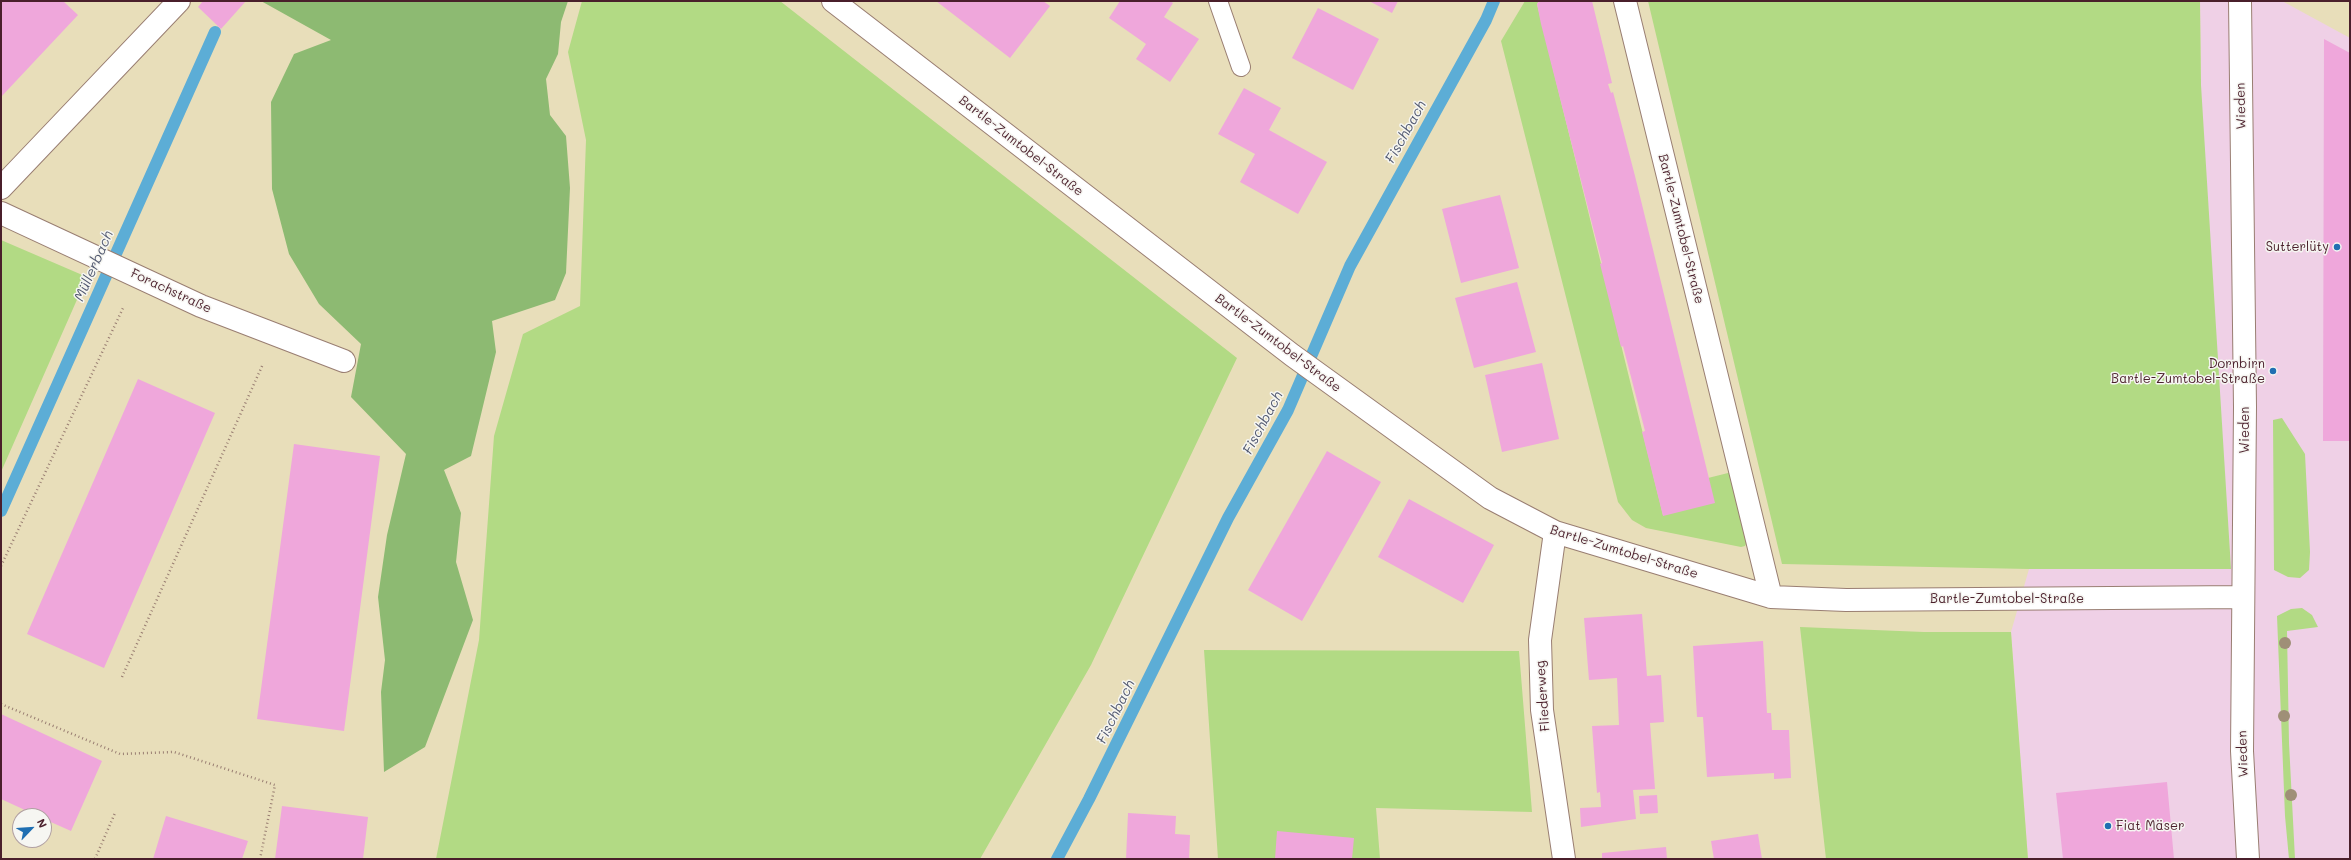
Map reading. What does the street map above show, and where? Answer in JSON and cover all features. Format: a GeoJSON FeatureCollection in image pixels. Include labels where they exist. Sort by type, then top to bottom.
{"type":"FeatureCollection","features":[{"type":"Feature","properties":{"kind":"street"},"geometry":{"type":"LineString","coordinates":[[1,188],[179,1]]}},
{"type":"Feature","properties":{"kind":"street","name":"Bartle-Zumtobel-Straße"},"geometry":{"type":"LineString","coordinates":[[833,1],[1292,355],[1490,498],[1555,532],[1771,597],[1846,600],[2243,597]]}},
{"type":"Feature","properties":{"kind":"street","name":"Bartle-Zumtobel-Straße"},"geometry":{"type":"LineString","coordinates":[[1625,1],[1771,597]]}},
{"type":"Feature","properties":{"kind":"street","name":"Wieden"},"geometry":{"type":"LineString","coordinates":[[2240,1],[2245,399],[2242,751],[2248,859]]}},
{"type":"Feature","properties":{"kind":"street","name":"Forachstraße"},"geometry":{"type":"LineString","coordinates":[[1,213],[201,306],[344,361]]}},
{"type":"Feature","properties":{"kind":"street","name":"Fliederweg"},"geometry":{"type":"LineString","coordinates":[[1555,532],[1540,640],[1542,710],[1564,859]]}},
{"type":"Feature","properties":{"kind":"lane"},"geometry":{"type":"LineString","coordinates":[[1218,1],[1241,66]]}},
{"type":"Feature","properties":{"kind":"path"},"geometry":{"type":"LineString","coordinates":[[1,566],[138,276]]}},
{"type":"Feature","properties":{"kind":"path"},"geometry":{"type":"LineString","coordinates":[[122,677],[276,335]]}},
{"type":"Feature","properties":{"kind":"path"},"geometry":{"type":"LineString","coordinates":[[1,704],[120,754],[174,752],[275,785],[260,859]]}},
{"type":"Feature","properties":{"kind":"path"},"geometry":{"type":"LineString","coordinates":[[94,859],[115,812]]}},
{"type":"Feature","properties":{"kind":"shaded area"},"geometry":{"type":"Polygon","coordinates":[[[2200,1],[2282,1],[2350,38],[2350,859],[2028,859],[2011,632],[2029,569],[2201,85],[2200,1]]]}},
{"type":"Feature","properties":{"kind":"green space"},"geometry":{"type":"Polygon","coordinates":[[[261,1],[568,1],[561,22],[558,54],[546,79],[550,115],[566,136],[570,188],[566,273],[555,300],[492,321],[496,352],[471,456],[444,470],[461,513],[456,562],[473,620],[425,747],[384,772],[381,692],[385,660],[378,597],[387,535],[406,454],[351,397],[361,344],[319,304],[289,254],[272,189],[271,102],[294,54],[331,40],[261,1]]]}},
{"type":"Feature","properties":{"kind":"green space"},"geometry":{"type":"Polygon","coordinates":[[[582,1],[780,1],[1237,358],[1091,665],[980,859],[436,859],[479,640],[494,436],[523,334],[580,306],[586,140],[568,52],[582,1]]]}},
{"type":"Feature","properties":{"kind":"green space"},"geometry":{"type":"Polygon","coordinates":[[[1525,1],[1539,1],[1537,4],[1663,515],[1708,478],[1732,472],[1748,540],[1745,546],[1741,547],[1646,528],[1632,520],[1618,502],[1501,41],[1525,1]]]}},
{"type":"Feature","properties":{"kind":"green space"},"geometry":{"type":"Polygon","coordinates":[[[1648,1],[2200,1],[2201,85],[2231,569],[2029,569],[1782,564],[1648,1]]]}},
{"type":"Feature","properties":{"kind":"green space"},"geometry":{"type":"Polygon","coordinates":[[[1,240],[87,277],[1,472],[1,240]]]}},
{"type":"Feature","properties":{"kind":"green space"},"geometry":{"type":"Polygon","coordinates":[[[2282,418],[2305,454],[2310,552],[2309,570],[2300,578],[2288,577],[2274,570],[2273,420],[2282,418]]]}},
{"type":"Feature","properties":{"kind":"green space"},"geometry":{"type":"Polygon","coordinates":[[[2302,608],[2312,615],[2318,627],[2287,631],[2289,743],[2295,859],[2289,859],[2285,816],[2277,616],[2291,609],[2302,608]]]}},
{"type":"Feature","properties":{"kind":"green space"},"geometry":{"type":"Polygon","coordinates":[[[1800,627],[1924,632],[2011,632],[2028,859],[1826,859],[1800,627]]]}},
{"type":"Feature","properties":{"kind":"green space"},"geometry":{"type":"Polygon","coordinates":[[[1204,650],[1519,651],[1532,812],[1376,808],[1380,859],[1218,859],[1204,650]]]}},
{"type":"Feature","properties":{"kind":"building"},"geometry":{"type":"Polygon","coordinates":[[[1,1],[63,1],[78,15],[1,97],[1,1]]]}},
{"type":"Feature","properties":{"kind":"building"},"geometry":{"type":"Polygon","coordinates":[[[203,1],[246,1],[221,29],[198,7],[203,1]]]}},
{"type":"Feature","properties":{"kind":"building"},"geometry":{"type":"Polygon","coordinates":[[[936,1],[1043,1],[1050,6],[1010,58],[936,1]]]}},
{"type":"Feature","properties":{"kind":"building"},"geometry":{"type":"Polygon","coordinates":[[[1120,1],[1170,1],[1173,3],[1164,17],[1199,39],[1170,82],[1136,59],[1146,44],[1109,18],[1120,1]]]}},
{"type":"Feature","properties":{"kind":"building"},"geometry":{"type":"Polygon","coordinates":[[[1369,1],[1398,1],[1392,13],[1369,1]]]}},
{"type":"Feature","properties":{"kind":"building"},"geometry":{"type":"Polygon","coordinates":[[[1539,1],[1592,1],[1612,83],[1608,84],[1611,93],[1613,92],[1635,176],[1715,503],[1663,516],[1642,432],[1645,431],[1623,346],[1621,347],[1600,264],[1602,263],[1541,24],[1537,4],[1539,1]]]}},
{"type":"Feature","properties":{"kind":"building"},"geometry":{"type":"Polygon","coordinates":[[[1318,8],[1379,39],[1353,90],[1292,58],[1318,8]]]}},
{"type":"Feature","properties":{"kind":"building","name":"Sutterlüty"},"geometry":{"type":"Polygon","coordinates":[[[2324,39],[2350,53],[2350,441],[2323,441],[2324,39]]]}},
{"type":"Feature","properties":{"kind":"building"},"geometry":{"type":"Polygon","coordinates":[[[1244,88],[1281,108],[1269,130],[1327,162],[1298,214],[1240,182],[1255,154],[1218,134],[1244,88]]]}},
{"type":"Feature","properties":{"kind":"building"},"geometry":{"type":"Polygon","coordinates":[[[1500,195],[1519,268],[1461,283],[1442,209],[1500,195]]]}},
{"type":"Feature","properties":{"kind":"building"},"geometry":{"type":"Polygon","coordinates":[[[1517,282],[1536,352],[1474,368],[1455,298],[1517,282]]]}},
{"type":"Feature","properties":{"kind":"building"},"geometry":{"type":"Polygon","coordinates":[[[1542,363],[1559,439],[1502,452],[1485,375],[1542,363]]]}},
{"type":"Feature","properties":{"kind":"building"},"geometry":{"type":"Polygon","coordinates":[[[138,379],[215,413],[104,668],[27,634],[138,379]]]}},
{"type":"Feature","properties":{"kind":"building"},"geometry":{"type":"Polygon","coordinates":[[[294,444],[380,456],[344,731],[257,719],[294,444]]]}},
{"type":"Feature","properties":{"kind":"building"},"geometry":{"type":"Polygon","coordinates":[[[1327,451],[1381,482],[1302,621],[1248,590],[1327,451]]]}},
{"type":"Feature","properties":{"kind":"building"},"geometry":{"type":"Polygon","coordinates":[[[1409,499],[1494,545],[1463,603],[1378,557],[1409,499]]]}},
{"type":"Feature","properties":{"kind":"building"},"geometry":{"type":"Polygon","coordinates":[[[1642,614],[1647,676],[1661,675],[1664,722],[1650,723],[1655,789],[1633,790],[1636,819],[1581,827],[1580,808],[1601,807],[1600,792],[1597,793],[1592,726],[1619,725],[1617,678],[1589,680],[1584,618],[1642,614]]]}},
{"type":"Feature","properties":{"kind":"building"},"geometry":{"type":"Polygon","coordinates":[[[1763,641],[1767,713],[1771,713],[1772,730],[1789,730],[1791,778],[1774,779],[1774,773],[1707,777],[1703,717],[1697,717],[1693,646],[1763,641]]]}},
{"type":"Feature","properties":{"kind":"building"},"geometry":{"type":"Polygon","coordinates":[[[1,714],[102,761],[71,831],[52,823],[52,808],[21,808],[1,799],[1,714]]]}},
{"type":"Feature","properties":{"kind":"building","name":"Fiat Mäser"},"geometry":{"type":"Polygon","coordinates":[[[2167,782],[2174,859],[2063,859],[2056,793],[2167,782]]]}},
{"type":"Feature","properties":{"kind":"building"},"geometry":{"type":"Polygon","coordinates":[[[1657,795],[1658,813],[1640,814],[1639,796],[1657,795]]]}},
{"type":"Feature","properties":{"kind":"building"},"geometry":{"type":"Polygon","coordinates":[[[282,806],[368,817],[363,859],[275,859],[282,806]]]}},
{"type":"Feature","properties":{"kind":"building"},"geometry":{"type":"Polygon","coordinates":[[[1128,813],[1176,816],[1175,834],[1190,835],[1189,859],[1126,859],[1128,813]]]}},
{"type":"Feature","properties":{"kind":"building"},"geometry":{"type":"Polygon","coordinates":[[[166,816],[248,841],[242,859],[153,859],[166,816]]]}},
{"type":"Feature","properties":{"kind":"building"},"geometry":{"type":"Polygon","coordinates":[[[1277,831],[1354,838],[1352,859],[1275,859],[1277,831]]]}},
{"type":"Feature","properties":{"kind":"building"},"geometry":{"type":"Polygon","coordinates":[[[1758,834],[1762,859],[1714,859],[1711,841],[1758,834]]]}},
{"type":"Feature","properties":{"kind":"building"},"geometry":{"type":"Polygon","coordinates":[[[1666,847],[1667,859],[1602,859],[1602,853],[1666,847]]]}},
{"type":"Feature","properties":{"kind":"waterway","name":"Fischbach"},"geometry":{"type":"LineString","coordinates":[[1057,859],[1089,799],[1228,518],[1288,410],[1350,266],[1486,20],[1494,1]]}},
{"type":"Feature","properties":{"kind":"waterway","name":"Müllerbach"},"geometry":{"type":"LineString","coordinates":[[1,511],[215,32]]}},
{"type":"Feature","properties":{"kind":"place","name":"Sutterlüty"},"geometry":{"type":"Point","coordinates":[2337,247]}},
{"type":"Feature","properties":{"kind":"place","name":"Dornbirn Bartle-Zumtobel-Straße"},"geometry":{"type":"Point","coordinates":[2273,371]}},
{"type":"Feature","properties":{"kind":"place","name":"Fiat Mäser"},"geometry":{"type":"Point","coordinates":[2108,826]}}]}
